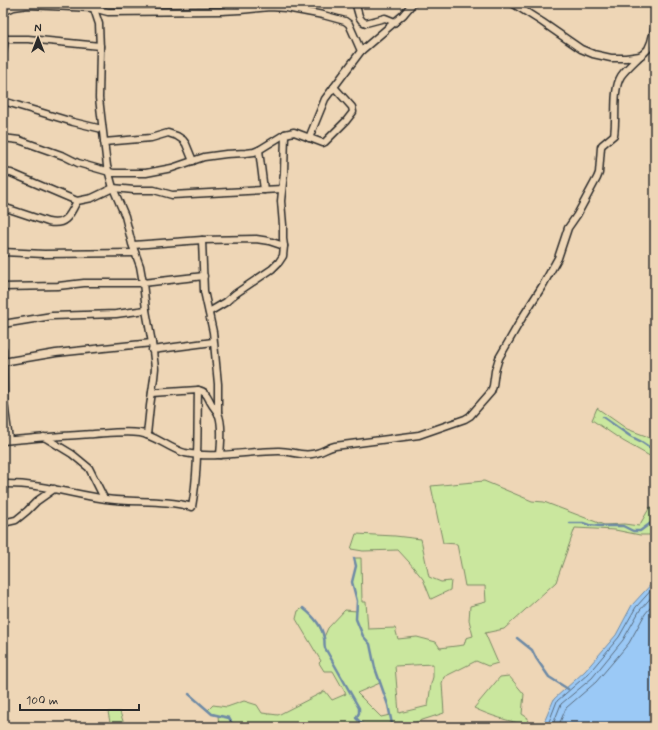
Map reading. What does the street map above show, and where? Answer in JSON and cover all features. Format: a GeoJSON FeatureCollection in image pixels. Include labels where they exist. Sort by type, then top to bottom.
{"type":"FeatureCollection","features":[{"type":"Feature","properties":{"kind":"street"},"geometry":{"type":"LineString","coordinates":[[100,10],[102,3]]}},
{"type":"Feature","properties":{"kind":"street"},"geometry":{"type":"LineString","coordinates":[[356,3],[360,20],[363,22],[366,23],[385,18],[395,22]]}},
{"type":"Feature","properties":{"kind":"street"},"geometry":{"type":"LineString","coordinates":[[309,138],[325,99],[361,51],[403,15],[413,3]]}},
{"type":"Feature","properties":{"kind":"street"},"geometry":{"type":"LineString","coordinates":[[512,3],[581,49],[593,54],[611,58],[640,56]]}},
{"type":"Feature","properties":{"kind":"street"},"geometry":{"type":"LineString","coordinates":[[3,16],[5,11],[14,7],[28,4],[92,5],[100,10],[108,12],[221,11],[240,10],[257,6],[286,8],[345,21],[349,24],[361,51]]}},
{"type":"Feature","properties":{"kind":"street"},"geometry":{"type":"LineString","coordinates":[[92,5],[99,24],[99,98],[108,172],[140,266],[152,347],[154,378],[147,435]]}},
{"type":"Feature","properties":{"kind":"street"},"geometry":{"type":"LineString","coordinates":[[3,349],[6,441],[44,437],[136,433],[147,435],[183,452],[197,454],[220,455],[281,451],[303,455],[322,452],[335,446],[419,435],[463,421],[470,416],[491,392],[499,358],[558,258],[568,228],[577,215],[597,178],[602,145],[614,135],[618,81],[622,74],[648,49],[655,26]]}},
{"type":"Feature","properties":{"kind":"street"},"geometry":{"type":"LineString","coordinates":[[3,52],[4,37],[100,46]]}},
{"type":"Feature","properties":{"kind":"street"},"geometry":{"type":"LineString","coordinates":[[3,138],[19,140],[64,156],[78,163],[108,172],[146,173],[172,168],[204,157],[246,153],[260,150],[285,134],[294,132],[323,143],[346,121],[352,112],[352,107],[334,87]]}},
{"type":"Feature","properties":{"kind":"street"},"geometry":{"type":"LineString","coordinates":[[3,101],[102,129]]}},
{"type":"Feature","properties":{"kind":"street"},"geometry":{"type":"LineString","coordinates":[[104,142],[151,138],[168,133],[183,140],[193,161]]}},
{"type":"Feature","properties":{"kind":"street"},"geometry":{"type":"LineString","coordinates":[[209,312],[226,302],[272,269],[283,256],[283,215],[281,201],[285,134]]}},
{"type":"Feature","properties":{"kind":"street"},"geometry":{"type":"LineString","coordinates":[[260,150],[264,190]]}},
{"type":"Feature","properties":{"kind":"street"},"geometry":{"type":"LineString","coordinates":[[3,172],[17,176],[77,201],[92,198],[113,188],[154,190],[172,195],[282,189]]}},
{"type":"Feature","properties":{"kind":"street"},"geometry":{"type":"LineString","coordinates":[[3,207],[53,223],[61,222],[71,215],[77,201]]}},
{"type":"Feature","properties":{"kind":"street"},"geometry":{"type":"LineString","coordinates":[[133,245],[256,238],[284,246]]}},
{"type":"Feature","properties":{"kind":"street"},"geometry":{"type":"LineString","coordinates":[[202,240],[204,291],[209,312],[218,384],[220,455]]}},
{"type":"Feature","properties":{"kind":"street"},"geometry":{"type":"LineString","coordinates":[[3,252],[44,254],[135,253]]}},
{"type":"Feature","properties":{"kind":"street"},"geometry":{"type":"LineString","coordinates":[[3,287],[52,287],[84,283],[143,283],[204,276]]}},
{"type":"Feature","properties":{"kind":"street"},"geometry":{"type":"LineString","coordinates":[[3,324],[52,316],[116,314],[146,310]]}},
{"type":"Feature","properties":{"kind":"street"},"geometry":{"type":"LineString","coordinates":[[3,362],[56,353],[213,342]]}},
{"type":"Feature","properties":{"kind":"street"},"geometry":{"type":"LineString","coordinates":[[152,392],[198,390],[204,392],[218,414]]}},
{"type":"Feature","properties":{"kind":"street"},"geometry":{"type":"LineString","coordinates":[[3,484],[33,486],[104,498],[177,503],[192,507],[195,489],[197,454],[198,390]]}},
{"type":"Feature","properties":{"kind":"street"},"geometry":{"type":"LineString","coordinates":[[44,437],[72,454],[89,468],[104,498]]}},
{"type":"Feature","properties":{"kind":"street"},"geometry":{"type":"LineString","coordinates":[[3,523],[16,520],[37,501],[54,489]]}},
{"type":"Feature","properties":{"kind":"green space"},"geometry":{"type":"Polygon","coordinates":[[[597,408],[627,429],[646,436],[655,442],[655,459],[623,441],[592,420],[597,408]]]}},
{"type":"Feature","properties":{"kind":"green space"},"geometry":{"type":"Polygon","coordinates":[[[484,481],[532,501],[544,502],[604,525],[624,524],[639,526],[650,507],[655,508],[655,529],[653,535],[640,535],[615,530],[575,528],[556,582],[504,629],[485,633],[498,663],[488,666],[476,661],[444,677],[442,683],[444,713],[401,727],[219,727],[218,715],[212,714],[208,710],[213,705],[227,707],[244,701],[257,705],[262,713],[278,715],[325,691],[332,700],[346,694],[333,671],[324,671],[319,663],[321,661],[296,619],[298,611],[303,608],[316,621],[324,637],[328,628],[345,610],[357,611],[357,601],[352,582],[356,566],[354,558],[361,558],[362,602],[366,602],[368,629],[395,628],[398,639],[417,637],[436,642],[440,648],[464,645],[466,638],[473,636],[469,620],[470,606],[486,602],[485,586],[465,586],[457,544],[443,543],[431,486],[484,481]],[[433,664],[395,666],[399,713],[428,706],[433,677],[433,664]],[[380,683],[357,693],[381,717],[390,715],[380,683]]]}},
{"type":"Feature","properties":{"kind":"green space"},"geometry":{"type":"Polygon","coordinates":[[[356,534],[421,539],[429,577],[441,582],[451,581],[450,590],[431,599],[423,579],[398,550],[363,551],[351,549],[356,534]]]}},
{"type":"Feature","properties":{"kind":"green space"},"geometry":{"type":"Polygon","coordinates":[[[509,676],[524,694],[522,714],[528,718],[527,725],[500,718],[474,708],[500,677],[509,676]]]}},
{"type":"Feature","properties":{"kind":"green space"},"geometry":{"type":"Polygon","coordinates":[[[108,712],[120,712],[125,727],[111,727],[108,712]]]}},
{"type":"Feature","properties":{"kind":"water"},"geometry":{"type":"Polygon","coordinates":[[[655,580],[655,727],[542,727],[554,699],[585,671],[616,635],[632,605],[655,580]]]}},
{"type":"Feature","properties":{"kind":"waterway"},"geometry":{"type":"LineString","coordinates":[[603,417],[655,451]]}},
{"type":"Feature","properties":{"kind":"waterway"},"geometry":{"type":"LineString","coordinates":[[570,523],[583,523],[601,526],[623,526],[633,531],[640,531],[655,520]]}},
{"type":"Feature","properties":{"kind":"waterway"},"geometry":{"type":"LineString","coordinates":[[354,558],[356,566],[352,582],[357,601],[356,619],[363,636],[370,644],[375,668],[388,705],[392,724],[396,727]]}},
{"type":"Feature","properties":{"kind":"waterway"},"geometry":{"type":"LineString","coordinates":[[303,608],[319,625],[323,634],[325,648],[359,708],[359,713],[356,718],[365,727]]}},
{"type":"Feature","properties":{"kind":"waterway"},"geometry":{"type":"LineString","coordinates":[[517,638],[532,650],[549,677],[568,689]]}},
{"type":"Feature","properties":{"kind":"waterway"},"geometry":{"type":"LineString","coordinates":[[189,694],[212,714],[229,718],[234,727]]}},
{"type":"Feature","properties":{"kind":"waterway"},"geometry":{"type":"LineString","coordinates":[[381,727],[392,724]]}}]}
